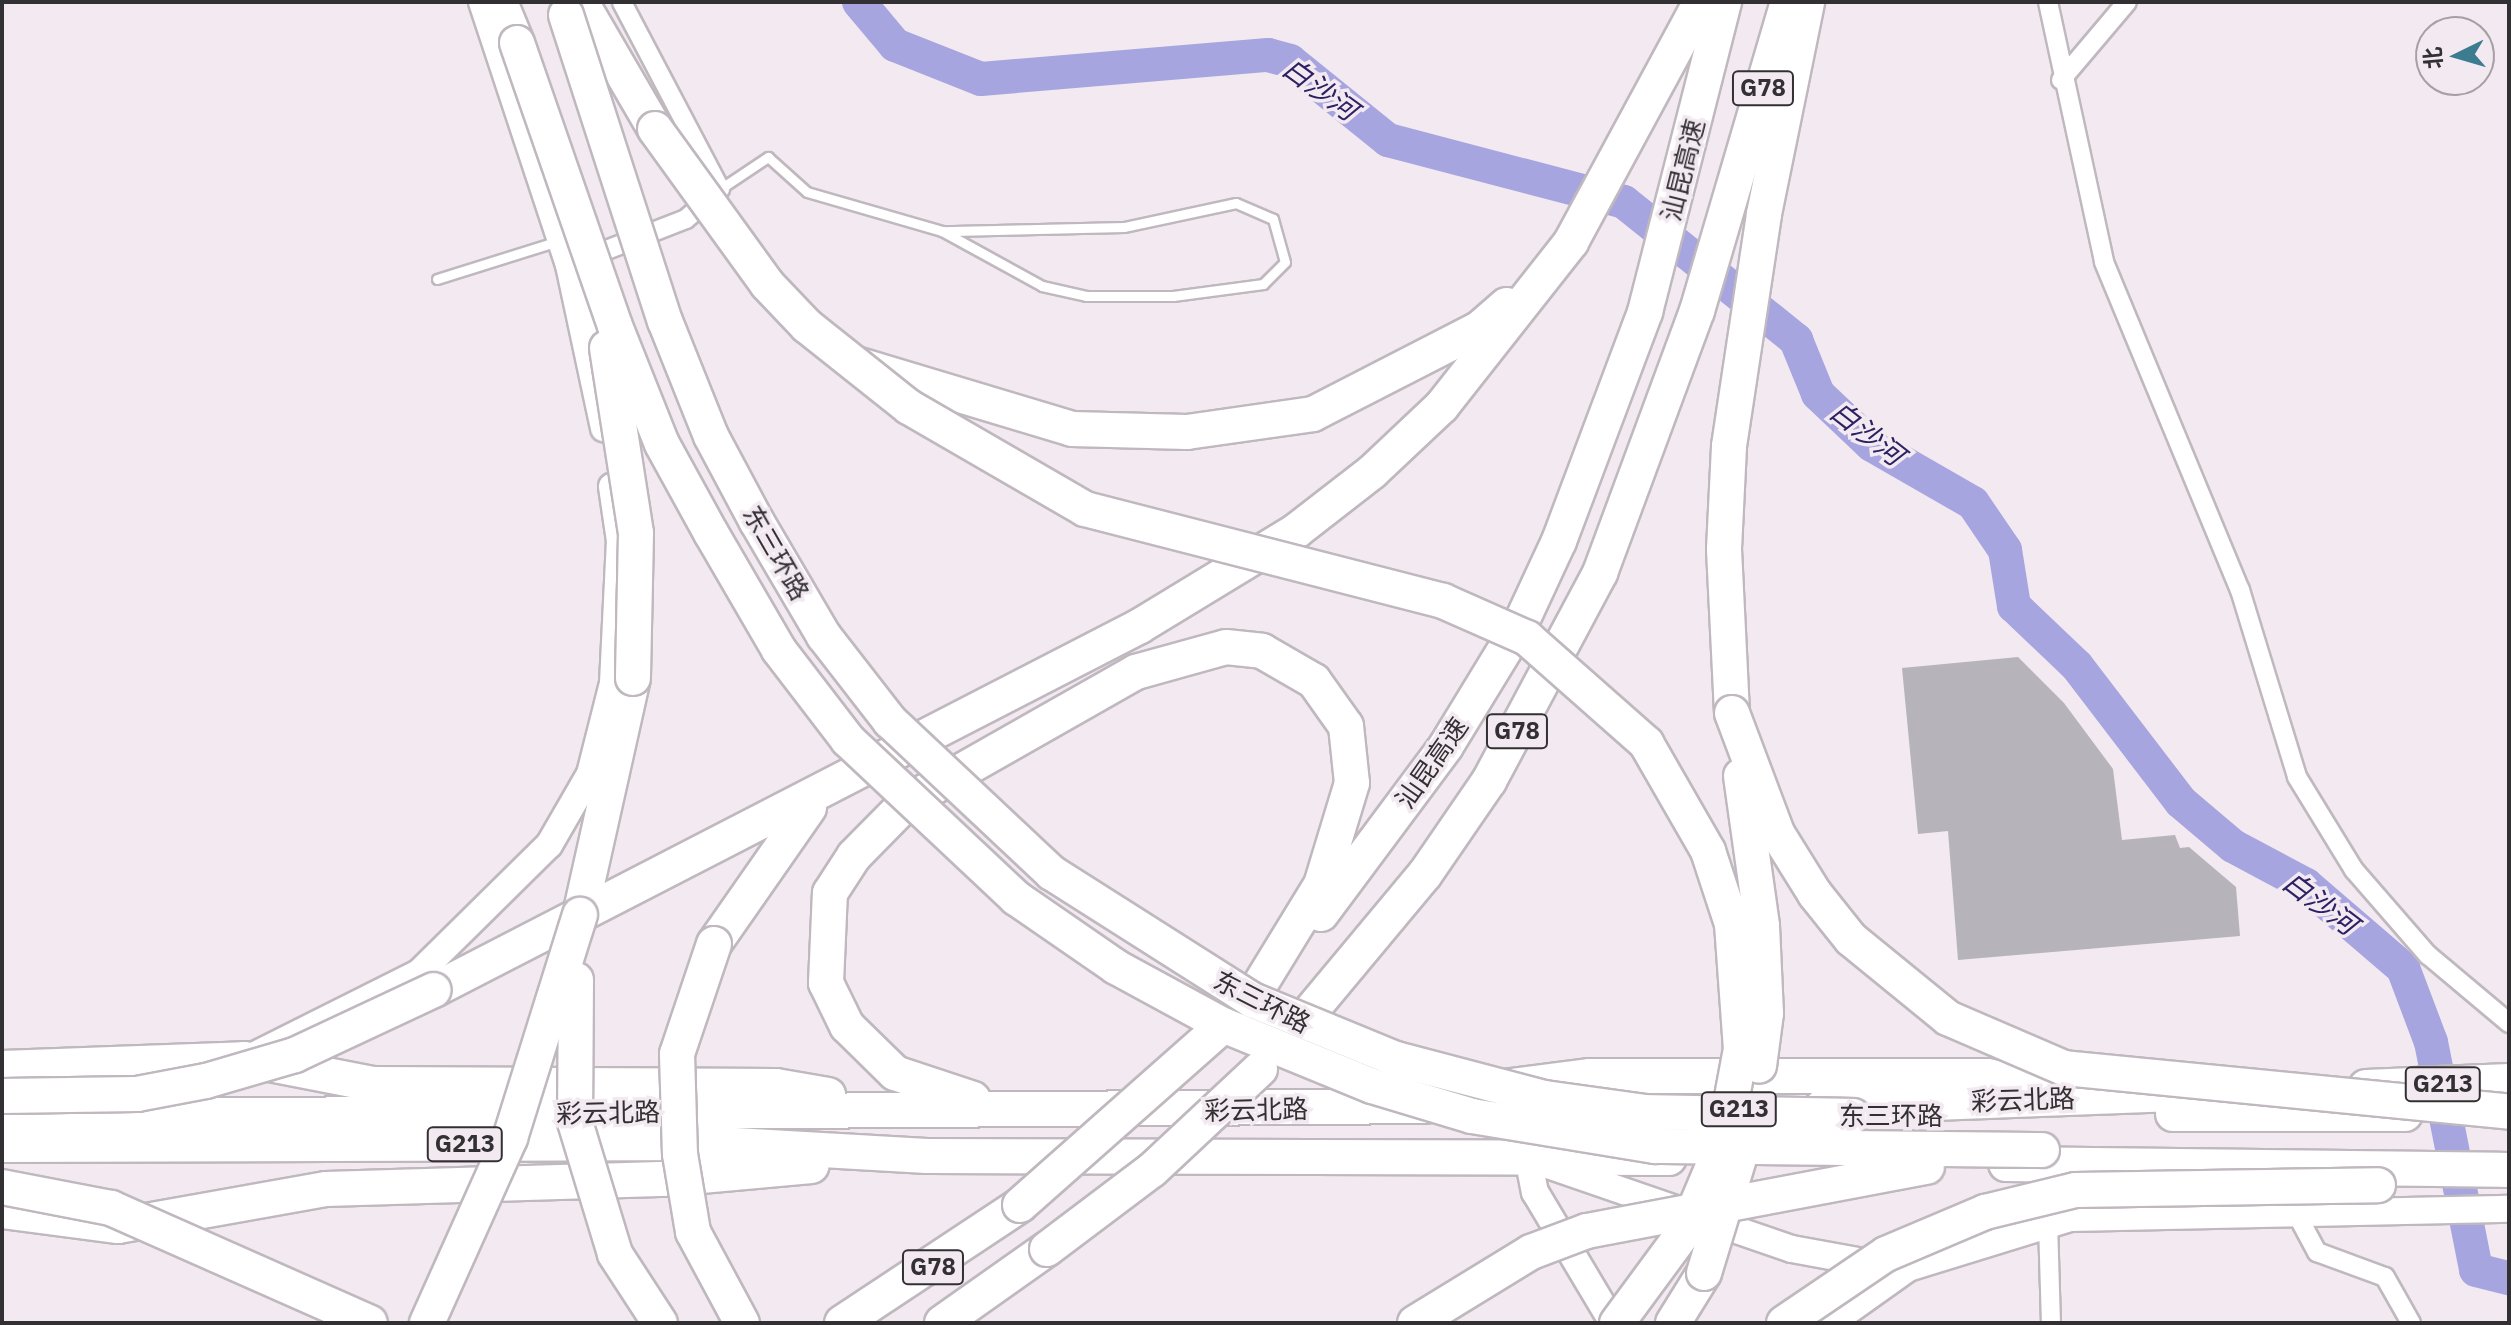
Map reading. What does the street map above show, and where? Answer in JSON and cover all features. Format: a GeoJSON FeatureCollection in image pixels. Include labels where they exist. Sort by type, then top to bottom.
{"type":"FeatureCollection","features":[{"type":"Feature","properties":{"kind":"highway","name":"东三环路"},"geometry":{"type":"LineString","coordinates":[[500,2],[570,243],[662,444],[779,650],[848,740],[917,809],[1016,898],[1116,967],[1299,1059],[1409,1099],[1557,1134],[1670,1147],[2042,1150]]}},
{"type":"Feature","properties":{"kind":"highway","name":"东三环路"},"geometry":{"type":"LineString","coordinates":[[561,2],[665,321],[711,436],[824,636],[890,721],[1052,873],[1252,1000],[1323,1033],[1468,1080],[1685,1117],[2509,1113]]}},
{"type":"Feature","properties":{"kind":"highway"},"geometry":{"type":"LineString","coordinates":[[581,2],[710,209],[767,284],[851,362],[909,407],[1085,509],[1443,601],[1527,638],[1646,743],[1708,851],[1732,924],[1741,1049],[1724,1140],[1687,1228],[1615,1323]]}},
{"type":"Feature","properties":{"kind":"highway"},"geometry":{"type":"LineString","coordinates":[[2,1096],[137,1094],[206,1081],[295,1055],[434,990],[817,798],[1140,626],[1296,531],[1442,406],[1560,257],[1664,78],[1701,2]]}},
{"type":"Feature","properties":{"kind":"highway","name":"汕昆高速"},"geometry":{"type":"LineString","coordinates":[[842,1323],[1020,1205],[1217,1031],[1253,996],[1446,746],[1520,625],[1602,436],[1645,312],[1724,2]]}},
{"type":"Feature","properties":{"kind":"highway","name":"汕昆高速"},"geometry":{"type":"LineString","coordinates":[[942,1323],[1152,1170],[1260,1069],[1415,886],[1489,781],[1600,573],[1687,343],[1788,2]]}},
{"type":"Feature","properties":{"kind":"highway"},"geometry":{"type":"LineString","coordinates":[[1673,1323],[1704,1273],[1728,1208],[1766,1013],[1732,713],[1724,549],[1729,446],[1764,214],[1807,2]]}},
{"type":"Feature","properties":{"kind":"highway"},"geometry":{"type":"LineString","coordinates":[[427,1323],[510,1138],[580,915],[633,678],[639,598],[623,426],[570,243]]}},
{"type":"Feature","properties":{"kind":"highway"},"geometry":{"type":"LineString","coordinates":[[851,362],[1072,429],[1187,432],[1313,414],[1480,328],[1560,257]]}},
{"type":"Feature","properties":{"kind":"highway"},"geometry":{"type":"LineString","coordinates":[[996,1106],[895,1073],[847,1026],[826,983],[830,893],[854,856],[907,802],[1136,672],[1226,647],[1262,651],[1314,681],[1346,726],[1352,783],[1321,885],[1253,996]]}},
{"type":"Feature","properties":{"kind":"highway"},"geometry":{"type":"LineString","coordinates":[[1732,713],[1777,833],[1815,894],[1851,939],[1948,1018],[2064,1068],[2509,1113]]}},
{"type":"Feature","properties":{"kind":"highway"},"geometry":{"type":"LineString","coordinates":[[742,1323],[693,1232],[680,1154],[677,1054],[714,944],[817,798]]}},
{"type":"Feature","properties":{"kind":"highway"},"geometry":{"type":"LineString","coordinates":[[580,915],[575,1122],[615,1254],[660,1323]]}},
{"type":"Feature","properties":{"kind":"highway"},"geometry":{"type":"LineString","coordinates":[[2,1068],[244,1059],[373,1084],[776,1086],[899,1108]]}},
{"type":"Feature","properties":{"kind":"highway","name":"彩云北路"},"geometry":{"type":"LineString","coordinates":[[2,1117],[996,1106],[1264,1111],[1386,1105],[1644,1111],[2509,1081]]}},
{"type":"Feature","properties":{"kind":"highway","name":"彩云北路"},"geometry":{"type":"LineString","coordinates":[[2,1145],[700,1143],[927,1156],[1528,1157],[2376,1169],[2507,1188]]}},
{"type":"Feature","properties":{"kind":"highway"},"geometry":{"type":"LineString","coordinates":[[1415,1323],[1531,1252],[1587,1231],[1811,1185],[2042,1150],[2509,1150]]}},
{"type":"Feature","properties":{"kind":"highway"},"geometry":{"type":"LineString","coordinates":[[2,1211],[118,1226],[326,1189],[668,1179],[927,1156]]}},
{"type":"Feature","properties":{"kind":"highway"},"geometry":{"type":"LineString","coordinates":[[1784,1323],[1886,1254],[1985,1212],[2075,1190],[2136,1184],[2507,1188]]}},
{"type":"Feature","properties":{"kind":"highway"},"geometry":{"type":"LineString","coordinates":[[2,1187],[111,1208],[370,1323]]}},
{"type":"Feature","properties":{"kind":"street"},"geometry":{"type":"LineString","coordinates":[[244,1059],[419,973],[549,845],[590,774],[613,683],[620,541],[570,243],[482,2]]}},
{"type":"Feature","properties":{"kind":"street"},"geometry":{"type":"LineString","coordinates":[[570,243],[686,219],[720,189],[622,2]]}},
{"type":"Feature","properties":{"kind":"street"},"geometry":{"type":"LineString","coordinates":[[2048,2],[2061,80],[2104,262],[2240,590],[2297,777],[2354,870],[2428,955],[2509,1023]]}},
{"type":"Feature","properties":{"kind":"street"},"geometry":{"type":"LineString","coordinates":[[2061,80],[2127,2]]}},
{"type":"Feature","properties":{"kind":"street"},"geometry":{"type":"LineString","coordinates":[[1528,1157],[1535,1192],[1615,1323]]}},
{"type":"Feature","properties":{"kind":"street","name":"G213"},"geometry":{"type":"LineString","coordinates":[[1528,1157],[1792,1249],[1908,1268],[2048,1223],[2127,1213],[2380,1211],[2507,1188]]}},
{"type":"Feature","properties":{"kind":"street"},"geometry":{"type":"LineString","coordinates":[[2295,1211],[2317,1252],[2385,1277],[2411,1323]]}},
{"type":"Feature","properties":{"kind":"street"},"geometry":{"type":"LineString","coordinates":[[2048,1223],[2051,1323]]}},
{"type":"Feature","properties":{"kind":"street"},"geometry":{"type":"LineString","coordinates":[[1792,1249],[1823,1283],[1824,1323]]}},
{"type":"Feature","properties":{"kind":"street"},"geometry":{"type":"LineString","coordinates":[[1831,1323],[1908,1268]]}},
{"type":"Feature","properties":{"kind":"lane"},"geometry":{"type":"LineString","coordinates":[[720,189],[768,157],[807,192],[942,231],[1042,286],[1086,296],[1173,296],[1263,284],[1285,262],[1273,219],[1236,203],[1124,227],[942,231]]}},
{"type":"Feature","properties":{"kind":"lane"},"geometry":{"type":"LineString","coordinates":[[437,279],[570,243]]}},
{"type":"Feature","properties":{"kind":"building"},"geometry":{"type":"Polygon","coordinates":[[[2018,657],[2064,703],[2113,769],[2122,840],[2175,835],[2180,848],[2189,847],[2236,887],[2240,936],[1958,960],[1948,831],[1918,834],[1902,668],[2018,657]]]}},
{"type":"Feature","properties":{"kind":"waterway","name":"白沙河"},"geometry":{"type":"LineString","coordinates":[[859,2],[895,45],[981,79],[1268,55],[1290,61],[1388,140],[1624,202],[1796,340],[1818,394],[1872,445],[1973,503],[2005,550],[2014,606],[2077,666],[2181,802],[2233,846],[2306,885],[2403,968],[2431,1042],[2476,1270],[2509,1278]]}}]}
